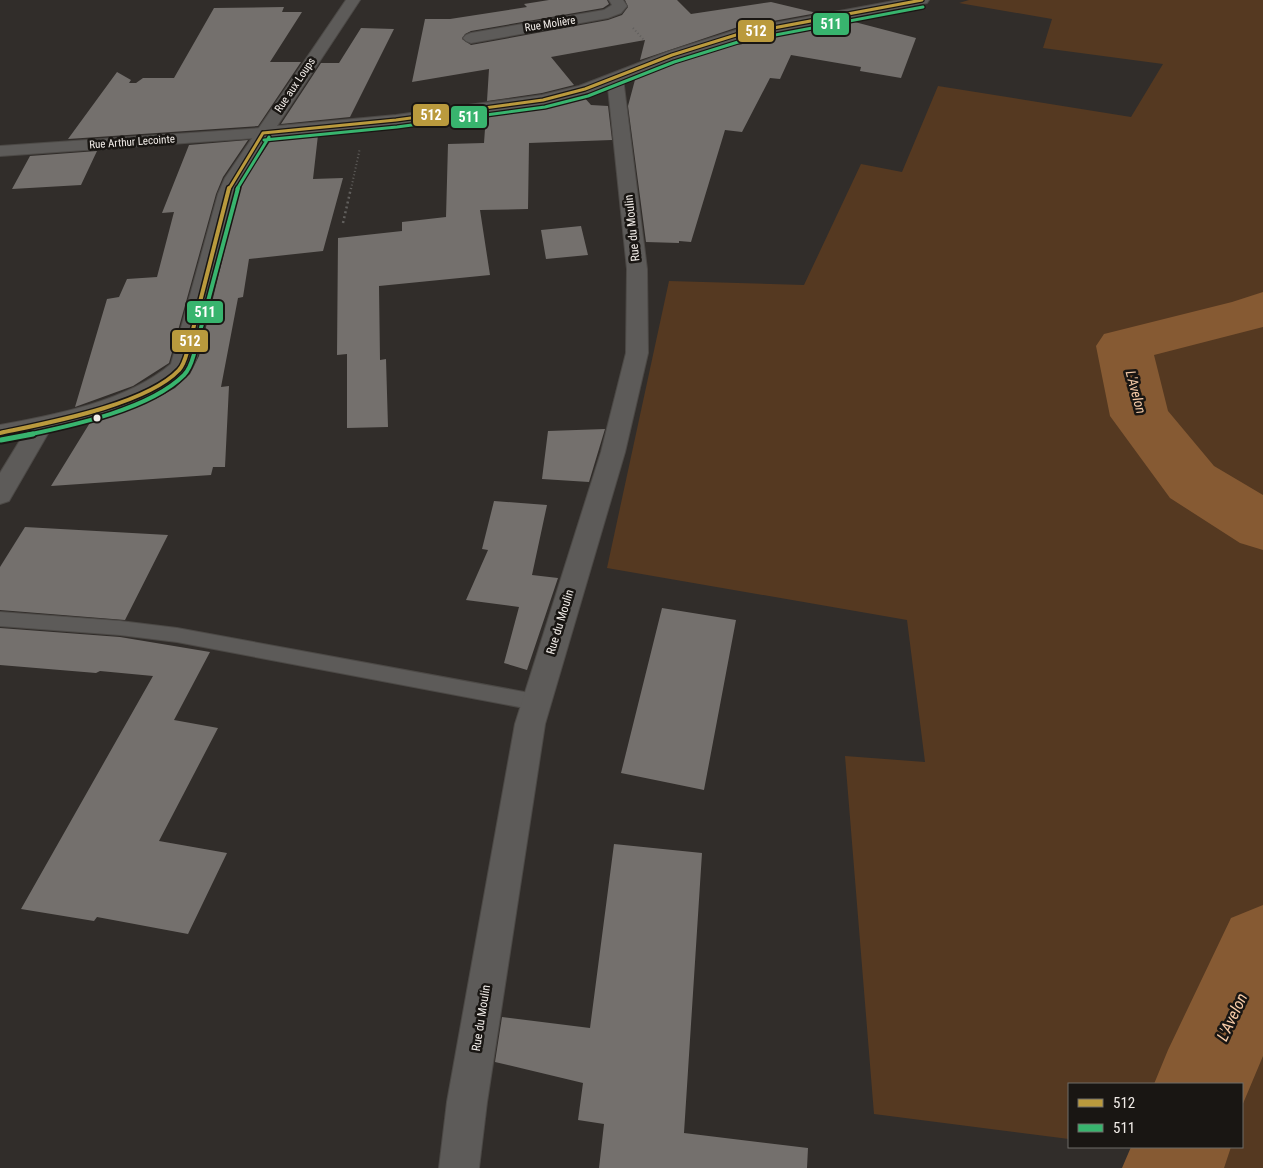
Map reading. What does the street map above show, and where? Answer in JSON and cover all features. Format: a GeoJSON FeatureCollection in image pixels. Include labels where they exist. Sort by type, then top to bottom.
{"type":"FeatureCollection","features":[{"type":"Feature","properties":{"kind":"street","name":"Rue aux Loups"},"geometry":{"type":"LineString","coordinates":[[0,433],[41,426],[89,412],[147,391],[172,377],[180,369],[188,349],[230,186],[263,133],[353,0]]}},
{"type":"Feature","properties":{"kind":"street","name":"Rue Arthur Lecointe"},"geometry":{"type":"LineString","coordinates":[[0,151],[263,133],[365,123],[543,100],[578,91],[662,58],[710,42],[750,32],[922,0]]}},
{"type":"Feature","properties":{"kind":"street","name":"Rue Molière"},"geometry":{"type":"LineString","coordinates":[[470,38],[600,16],[616,5]]}},
{"type":"Feature","properties":{"kind":"street","name":"Rue du Moulin"},"geometry":{"type":"LineString","coordinates":[[460,1168],[467,1102],[525,745],[535,702],[613,452],[637,354],[638,278],[615,78]]}},
{"type":"Feature","properties":{"kind":"street"},"geometry":{"type":"LineString","coordinates":[[0,495],[41,426]]}},
{"type":"Feature","properties":{"kind":"lane"},"geometry":{"type":"LineString","coordinates":[[0,619],[120,628],[177,635],[535,702]]}},
{"type":"Feature","properties":{"kind":"path"},"geometry":{"type":"LineString","coordinates":[[616,5],[662,58]]}},
{"type":"Feature","properties":{"kind":"path"},"geometry":{"type":"LineString","coordinates":[[343,223],[365,123]]}},
{"type":"Feature","properties":{"kind":"shaded area"},"geometry":{"type":"Polygon","coordinates":[[[969,0],[1263,0],[1263,1168],[1137,1168],[1132,1148],[1243,1148],[1243,1083],[1068,1083],[1068,1139],[874,1114],[845,756],[925,762],[907,620],[607,568],[669,281],[804,285],[861,164],[902,172],[938,86],[1131,117],[1163,64],[1043,48],[1052,19],[959,3],[969,0]]]}},
{"type":"Feature","properties":{"kind":"building"},"geometry":{"type":"Polygon","coordinates":[[[549,0],[607,0],[609,4],[603,8],[471,31],[465,34],[462,39],[471,45],[608,20],[622,15],[628,7],[625,0],[677,0],[691,14],[771,2],[817,13],[735,28],[640,60],[645,40],[551,57],[574,85],[542,93],[487,101],[489,69],[412,82],[425,19],[450,19],[527,7],[524,4],[549,0]]]}},
{"type":"Feature","properties":{"kind":"building"},"geometry":{"type":"Polygon","coordinates":[[[284,7],[282,12],[302,12],[270,62],[301,62],[258,126],[68,139],[117,72],[131,80],[129,83],[136,83],[143,78],[174,78],[214,8],[284,7]]]}},
{"type":"Feature","properties":{"kind":"building"},"geometry":{"type":"Polygon","coordinates":[[[847,20],[916,38],[901,78],[860,71],[861,67],[791,55],[780,79],[770,78],[742,132],[725,130],[691,242],[646,242],[628,106],[636,76],[678,60],[739,41],[847,20]]]}},
{"type":"Feature","properties":{"kind":"building"},"geometry":{"type":"Polygon","coordinates":[[[361,28],[394,29],[350,117],[281,124],[321,63],[339,63],[361,28]]]}},
{"type":"Feature","properties":{"kind":"building"},"geometry":{"type":"Polygon","coordinates":[[[583,96],[591,105],[608,106],[612,140],[529,143],[528,209],[480,210],[490,275],[379,286],[380,360],[386,359],[388,427],[347,428],[347,354],[337,355],[338,238],[402,231],[402,222],[446,217],[448,144],[484,143],[486,115],[543,107],[583,96]]]}},
{"type":"Feature","properties":{"kind":"building"},"geometry":{"type":"Polygon","coordinates":[[[318,135],[313,179],[343,178],[323,251],[249,259],[243,297],[238,298],[221,387],[229,386],[225,467],[213,467],[211,475],[51,486],[91,421],[123,412],[159,397],[175,388],[190,374],[199,356],[238,195],[245,179],[271,140],[318,135]]]}},
{"type":"Feature","properties":{"kind":"building"},"geometry":{"type":"Polygon","coordinates":[[[248,140],[223,177],[216,194],[169,363],[133,386],[75,407],[107,299],[119,297],[127,279],[157,277],[174,212],[162,213],[189,145],[248,140]]]}},
{"type":"Feature","properties":{"kind":"building"},"geometry":{"type":"Polygon","coordinates":[[[97,151],[81,185],[12,189],[30,156],[97,151]]]}},
{"type":"Feature","properties":{"kind":"building"},"geometry":{"type":"Polygon","coordinates":[[[581,226],[588,255],[546,259],[541,230],[581,226]]]}},
{"type":"Feature","properties":{"kind":"building"},"geometry":{"type":"Polygon","coordinates":[[[605,429],[589,482],[542,479],[548,431],[605,429]]]}},
{"type":"Feature","properties":{"kind":"building"},"geometry":{"type":"Polygon","coordinates":[[[494,501],[547,505],[532,575],[558,578],[527,670],[504,663],[519,607],[466,600],[488,550],[482,549],[494,501]]]}},
{"type":"Feature","properties":{"kind":"building"},"geometry":{"type":"Polygon","coordinates":[[[25,527],[168,535],[125,620],[0,610],[0,567],[25,527]]]}},
{"type":"Feature","properties":{"kind":"building"},"geometry":{"type":"Polygon","coordinates":[[[662,608],[736,620],[704,790],[621,773],[662,608]]]}},
{"type":"Feature","properties":{"kind":"building"},"geometry":{"type":"Polygon","coordinates":[[[0,628],[120,637],[210,652],[174,720],[218,728],[159,841],[227,853],[188,934],[97,917],[94,921],[21,909],[153,676],[0,665],[0,628]]]}},
{"type":"Feature","properties":{"kind":"building"},"geometry":{"type":"Polygon","coordinates":[[[614,844],[702,853],[684,1133],[808,1148],[807,1168],[599,1168],[604,1124],[578,1120],[583,1083],[495,1062],[502,1017],[590,1028],[614,844]]]}},
{"type":"Feature","properties":{"kind":"waterway","name":"L'Avelon"},"geometry":{"type":"LineString","coordinates":[[1263,308],[1250,314],[1124,346],[1140,416],[1192,482],[1263,526]]}},
{"type":"Feature","properties":{"kind":"waterway","name":"L'Avelon"},"geometry":{"type":"LineString","coordinates":[[1202,1083],[1263,950]]}},
{"type":"Feature","properties":{"kind":"waterway","name":"L'Avelon"},"geometry":{"type":"LineString","coordinates":[[1173,1168],[1181,1148]]}},
{"type":"Feature","properties":{"kind":"transit line","name":"512"},"geometry":{"type":"LineString","coordinates":[[263,133],[396,120],[543,100],[585,89],[672,55],[736,35],[922,0]]}},
{"type":"Feature","properties":{"kind":"transit line","name":"511"},"geometry":{"type":"LineString","coordinates":[[264,140],[397,127],[545,107],[588,96],[674,62],[738,42],[923,7]]}},
{"type":"Feature","properties":{"kind":"transit line","name":"512"},"geometry":{"type":"LineString","coordinates":[[0,433],[68,418],[121,402],[164,382],[179,370],[184,363],[188,349],[230,186],[263,133]]}},
{"type":"Feature","properties":{"kind":"transit line","name":"511"},"geometry":{"type":"LineString","coordinates":[[1,440],[71,425],[124,409],[148,399],[184,375],[190,367],[194,354],[237,189],[269,137]]}}]}
